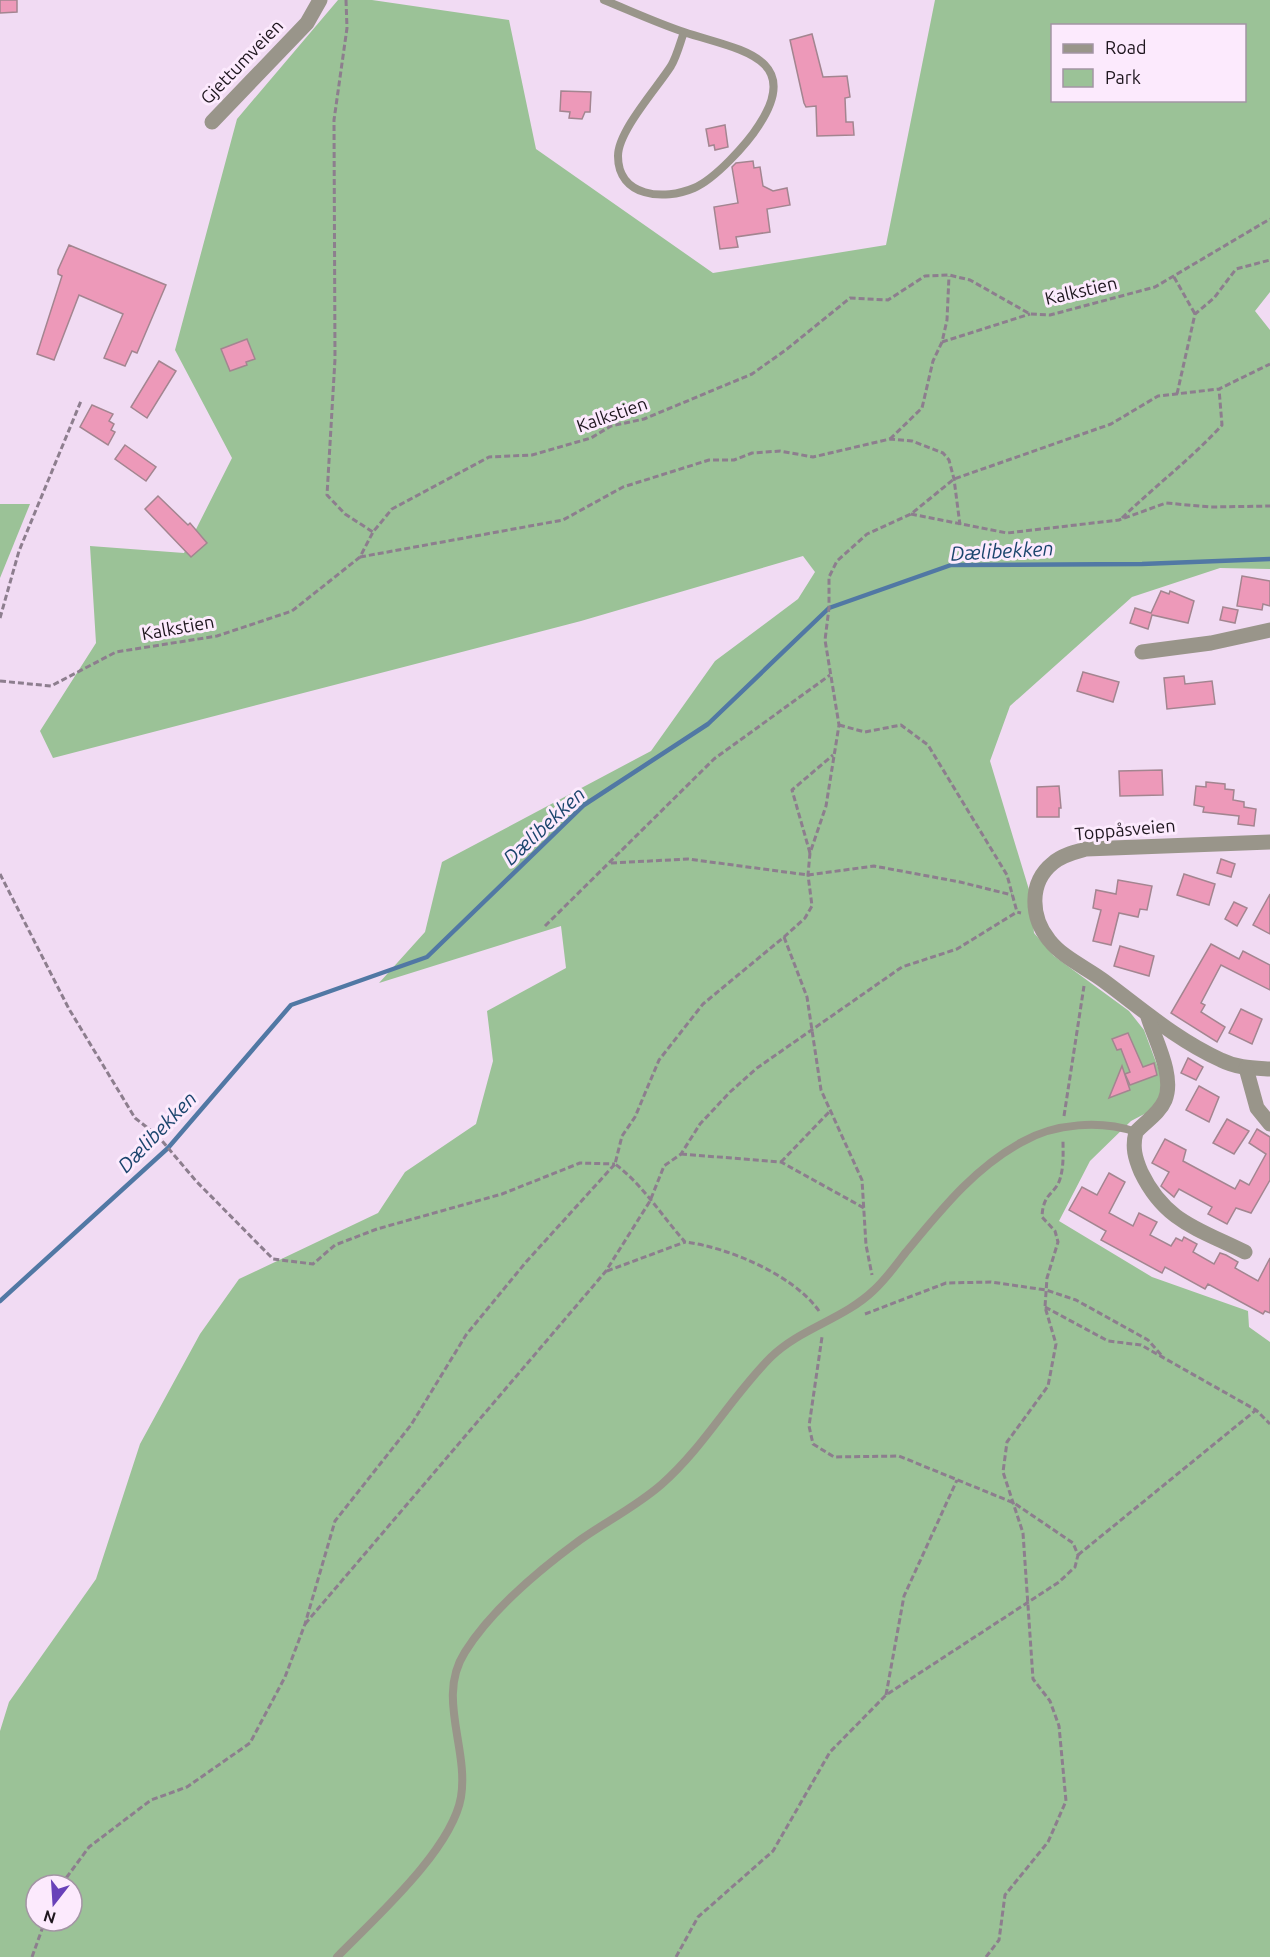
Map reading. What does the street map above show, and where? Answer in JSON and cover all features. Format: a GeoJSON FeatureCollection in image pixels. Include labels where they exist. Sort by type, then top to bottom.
{"type":"FeatureCollection","features":[{"type":"Feature","properties":{"kind":"street","name":"Gjettumveien"},"geometry":{"type":"LineString","coordinates":[[212,122],[306,23],[320,0]]}},
{"type":"Feature","properties":{"kind":"street"},"geometry":{"type":"LineString","coordinates":[[1142,652],[1211,643],[1270,630]]}},
{"type":"Feature","properties":{"kind":"street","name":"Toppåsveien"},"geometry":{"type":"LineString","coordinates":[[1270,842],[1109,847],[1076,852],[1053,863],[1044,872],[1035,892],[1035,915],[1050,941],[1148,1017],[1188,1043],[1223,1061],[1246,1068],[1270,1069]]}},
{"type":"Feature","properties":{"kind":"street"},"geometry":{"type":"LineString","coordinates":[[1148,1017],[1167,1083],[1165,1099],[1161,1107],[1136,1132],[1134,1154],[1154,1196],[1163,1207],[1185,1223],[1245,1252]]}},
{"type":"Feature","properties":{"kind":"street"},"geometry":{"type":"LineString","coordinates":[[1246,1068],[1257,1108],[1270,1124]]}},
{"type":"Feature","properties":{"kind":"lane"},"geometry":{"type":"LineString","coordinates":[[604,0],[684,32],[748,51],[764,62],[773,77],[774,92],[766,115],[756,131],[718,171],[696,188],[676,194],[653,196],[636,189],[624,178],[618,155],[623,137],[672,63],[684,32]]}},
{"type":"Feature","properties":{"kind":"lane"},"geometry":{"type":"LineString","coordinates":[[337,1957],[399,1893],[448,1830],[460,1802],[462,1786],[453,1709],[454,1671],[479,1632],[514,1597],[579,1541],[660,1486],[687,1460],[773,1355],[796,1337],[849,1311],[875,1289],[969,1179],[1024,1140],[1063,1127],[1089,1125],[1122,1127],[1136,1132]]}},
{"type":"Feature","properties":{"kind":"path"},"geometry":{"type":"LineString","coordinates":[[345,0],[347,28],[334,120],[335,359],[327,495],[345,514],[373,532]]}},
{"type":"Feature","properties":{"kind":"path","name":"Kalkstien"},"geometry":{"type":"LineString","coordinates":[[0,681],[51,686],[116,652],[217,636],[292,611],[360,557],[373,532],[392,509],[489,457],[532,455],[591,438],[610,426],[644,419],[752,374],[787,350],[850,297],[888,300],[925,276],[949,275],[970,280],[1030,314],[1050,315],[1155,287],[1270,219]]}},
{"type":"Feature","properties":{"kind":"path"},"geometry":{"type":"LineString","coordinates":[[1177,394],[1195,314],[1214,298],[1236,269],[1270,260]]}},
{"type":"Feature","properties":{"kind":"path"},"geometry":{"type":"LineString","coordinates":[[890,440],[922,408],[933,361],[942,342],[947,320],[949,275]]}},
{"type":"Feature","properties":{"kind":"path"},"geometry":{"type":"LineString","coordinates":[[1174,276],[1195,314]]}},
{"type":"Feature","properties":{"kind":"path"},"geometry":{"type":"LineString","coordinates":[[942,342],[1030,314]]}},
{"type":"Feature","properties":{"kind":"path"},"geometry":{"type":"LineString","coordinates":[[70,1873],[89,1847],[151,1800],[187,1787],[250,1743],[285,1677],[304,1624],[334,1521],[411,1425],[466,1335],[526,1262],[615,1164],[622,1136],[635,1117],[659,1060],[703,1004],[805,918],[812,906],[808,875],[810,853],[826,806],[839,725],[825,640],[829,608],[829,577],[837,561],[867,534],[911,514],[954,479],[1111,424],[1158,396],[1219,389],[1270,364]]}},
{"type":"Feature","properties":{"kind":"path"},"geometry":{"type":"LineString","coordinates":[[1119,520],[1158,483],[1195,454],[1222,425],[1219,389]]}},
{"type":"Feature","properties":{"kind":"path"},"geometry":{"type":"LineString","coordinates":[[0,618],[19,550],[81,401]]}},
{"type":"Feature","properties":{"kind":"path"},"geometry":{"type":"LineString","coordinates":[[360,557],[563,520],[623,487],[709,460],[734,460],[752,453],[780,451],[813,457],[890,440],[912,441],[943,453],[949,460],[960,525]]}},
{"type":"Feature","properties":{"kind":"path"},"geometry":{"type":"LineString","coordinates":[[911,514],[1007,533],[1119,520],[1166,503],[1210,507],[1270,506]]}},
{"type":"Feature","properties":{"kind":"path"},"geometry":{"type":"LineString","coordinates":[[545,926],[714,759],[830,675]]}},
{"type":"Feature","properties":{"kind":"path"},"geometry":{"type":"LineString","coordinates":[[304,1624],[606,1271],[650,1201],[664,1166],[681,1154],[700,1124],[730,1092],[757,1068],[902,966],[957,949],[1017,912],[1007,875],[928,745],[901,726],[865,732],[839,725]]}},
{"type":"Feature","properties":{"kind":"path"},"geometry":{"type":"LineString","coordinates":[[810,853],[792,790],[834,754]]}},
{"type":"Feature","properties":{"kind":"path"},"geometry":{"type":"LineString","coordinates":[[611,863],[688,859],[808,875],[874,866],[960,882],[1012,895]]}},
{"type":"Feature","properties":{"kind":"path"},"geometry":{"type":"LineString","coordinates":[[0,874],[69,1009],[135,1118],[158,1136],[196,1181],[273,1259],[313,1264],[335,1245],[377,1229],[502,1194],[580,1163],[615,1164],[636,1179],[650,1201],[685,1242]]}},
{"type":"Feature","properties":{"kind":"path"},"geometry":{"type":"LineString","coordinates":[[784,938],[807,997],[821,1090],[862,1180],[866,1245],[875,1289]]}},
{"type":"Feature","properties":{"kind":"path"},"geometry":{"type":"LineString","coordinates":[[986,1957],[999,1940],[1005,1895],[1048,1842],[1066,1802],[1059,1726],[1050,1701],[1034,1679],[1023,1533],[1003,1472],[1007,1442],[1048,1386],[1056,1344],[1045,1307],[1047,1278],[1058,1242],[1055,1231],[1042,1217],[1047,1195],[1059,1181],[1063,1161],[1067,1083],[1087,969]]}},
{"type":"Feature","properties":{"kind":"path"},"geometry":{"type":"LineString","coordinates":[[781,1162],[831,1110]]}},
{"type":"Feature","properties":{"kind":"path"},"geometry":{"type":"LineString","coordinates":[[681,1154],[781,1162],[864,1208]]}},
{"type":"Feature","properties":{"kind":"path"},"geometry":{"type":"LineString","coordinates":[[606,1271],[685,1242],[711,1245],[779,1275],[816,1306],[826,1321],[809,1426],[813,1444],[834,1457],[899,1456],[1014,1503],[1073,1543],[1078,1555],[1075,1568],[1059,1582],[886,1695],[830,1752],[773,1851],[698,1917],[676,1957]]}},
{"type":"Feature","properties":{"kind":"path"},"geometry":{"type":"LineString","coordinates":[[864,1314],[946,1283],[991,1282],[1046,1290],[1076,1300],[1148,1340],[1163,1357]]}},
{"type":"Feature","properties":{"kind":"path"},"geometry":{"type":"LineString","coordinates":[[1045,1307],[1108,1341],[1141,1345],[1256,1410],[1270,1425]]}},
{"type":"Feature","properties":{"kind":"path"},"geometry":{"type":"LineString","coordinates":[[1078,1555],[1256,1410]]}},
{"type":"Feature","properties":{"kind":"path"},"geometry":{"type":"LineString","coordinates":[[886,1695],[904,1596],[957,1480]]}},
{"type":"Feature","properties":{"kind":"path"},"geometry":{"type":"LineString","coordinates":[[32,1957],[41,1933]]}},
{"type":"Feature","properties":{"kind":"green space"},"geometry":{"type":"Polygon","coordinates":[[[338,0],[372,0],[509,20],[536,149],[713,273],[886,245],[935,0],[1270,0],[1270,292],[1255,311],[1270,330],[1270,569],[1220,568],[1132,597],[1010,706],[990,761],[1030,893],[1034,933],[1054,956],[1129,1011],[1144,1030],[1163,1081],[1162,1096],[1152,1110],[1131,1121],[1090,1161],[1059,1221],[1152,1277],[1248,1311],[1249,1327],[1270,1342],[1270,1957],[0,1957],[0,1731],[9,1702],[96,1579],[140,1444],[200,1334],[239,1279],[378,1213],[405,1172],[476,1124],[493,1061],[487,1011],[566,968],[561,926],[379,983],[425,932],[442,862],[651,751],[715,661],[798,599],[815,572],[803,556],[581,621],[53,758],[40,731],[96,643],[90,546],[184,553],[232,458],[175,350],[237,119],[338,0]]]}},
{"type":"Feature","properties":{"kind":"green space"},"geometry":{"type":"Polygon","coordinates":[[[0,504],[30,504],[0,578],[0,504]]]}},
{"type":"Feature","properties":{"kind":"building"},"geometry":{"type":"Polygon","coordinates":[[[0,0],[17,0],[17,12],[0,13],[0,0]]]}},
{"type":"Feature","properties":{"kind":"building"},"geometry":{"type":"Polygon","coordinates":[[[812,34],[823,77],[847,76],[850,97],[845,98],[846,122],[853,122],[854,135],[817,136],[816,106],[806,107],[804,103],[790,40],[812,34]]]}},
{"type":"Feature","properties":{"kind":"building"},"geometry":{"type":"Polygon","coordinates":[[[561,91],[591,92],[590,112],[585,112],[582,119],[569,118],[570,112],[560,111],[561,91]]]}},
{"type":"Feature","properties":{"kind":"building"},"geometry":{"type":"Polygon","coordinates":[[[725,125],[728,147],[715,150],[714,145],[709,146],[706,129],[725,125]]]}},
{"type":"Feature","properties":{"kind":"building"},"geometry":{"type":"Polygon","coordinates":[[[753,161],[754,168],[760,167],[763,186],[773,191],[787,188],[790,205],[767,209],[770,232],[736,237],[738,247],[720,249],[714,207],[738,203],[732,167],[736,163],[753,161]]]}},
{"type":"Feature","properties":{"kind":"building"},"geometry":{"type":"Polygon","coordinates":[[[69,245],[166,285],[137,353],[132,351],[125,366],[104,358],[123,314],[79,295],[54,360],[37,354],[62,276],[58,274],[58,270],[69,245]]]}},
{"type":"Feature","properties":{"kind":"building"},"geometry":{"type":"Polygon","coordinates":[[[247,339],[255,359],[246,362],[247,365],[230,371],[221,349],[247,339]]]}},
{"type":"Feature","properties":{"kind":"building"},"geometry":{"type":"Polygon","coordinates":[[[159,361],[176,371],[147,418],[131,407],[159,361]]]}},
{"type":"Feature","properties":{"kind":"building"},"geometry":{"type":"Polygon","coordinates":[[[92,405],[113,414],[109,421],[114,424],[111,430],[115,432],[108,445],[80,427],[92,405]]]}},
{"type":"Feature","properties":{"kind":"building"},"geometry":{"type":"Polygon","coordinates":[[[125,445],[156,467],[146,481],[115,459],[125,445]]]}},
{"type":"Feature","properties":{"kind":"building"},"geometry":{"type":"Polygon","coordinates":[[[158,496],[188,525],[190,523],[207,543],[191,557],[145,509],[158,496]]]}},
{"type":"Feature","properties":{"kind":"building"},"geometry":{"type":"Polygon","coordinates":[[[1242,576],[1270,581],[1270,606],[1263,604],[1262,610],[1237,606],[1242,576]]]}},
{"type":"Feature","properties":{"kind":"building"},"geometry":{"type":"Polygon","coordinates":[[[1161,591],[1169,594],[1170,591],[1194,601],[1188,623],[1152,615],[1148,629],[1130,623],[1135,608],[1151,613],[1161,591]]]}},
{"type":"Feature","properties":{"kind":"building"},"geometry":{"type":"Polygon","coordinates":[[[1223,607],[1238,610],[1235,623],[1220,620],[1223,607]]]}},
{"type":"Feature","properties":{"kind":"building"},"geometry":{"type":"Polygon","coordinates":[[[1083,672],[1119,682],[1113,702],[1077,691],[1083,672]]]}},
{"type":"Feature","properties":{"kind":"building"},"geometry":{"type":"Polygon","coordinates":[[[1184,676],[1185,684],[1212,681],[1215,704],[1167,709],[1164,678],[1184,676]]]}},
{"type":"Feature","properties":{"kind":"building"},"geometry":{"type":"Polygon","coordinates":[[[1162,770],[1163,795],[1120,796],[1119,771],[1162,770]]]}},
{"type":"Feature","properties":{"kind":"building"},"geometry":{"type":"Polygon","coordinates":[[[1206,782],[1225,784],[1225,789],[1234,790],[1233,800],[1244,802],[1244,807],[1256,809],[1254,826],[1238,824],[1239,816],[1203,812],[1204,807],[1194,805],[1196,786],[1206,787],[1206,782]]]}},
{"type":"Feature","properties":{"kind":"building"},"geometry":{"type":"Polygon","coordinates":[[[1059,786],[1061,808],[1059,808],[1059,817],[1037,817],[1037,787],[1059,786]]]}},
{"type":"Feature","properties":{"kind":"building"},"geometry":{"type":"Polygon","coordinates":[[[1221,859],[1235,864],[1231,877],[1217,873],[1221,859]]]}},
{"type":"Feature","properties":{"kind":"building"},"geometry":{"type":"Polygon","coordinates":[[[1184,874],[1215,884],[1209,905],[1177,895],[1184,874]]]}},
{"type":"Feature","properties":{"kind":"building"},"geometry":{"type":"Polygon","coordinates":[[[1118,880],[1152,886],[1147,910],[1140,909],[1138,917],[1119,913],[1111,945],[1093,941],[1101,910],[1093,908],[1096,890],[1116,894],[1118,880]]]}},
{"type":"Feature","properties":{"kind":"building"},"geometry":{"type":"Polygon","coordinates":[[[1270,894],[1270,934],[1253,925],[1270,894]]]}},
{"type":"Feature","properties":{"kind":"building"},"geometry":{"type":"Polygon","coordinates":[[[1234,902],[1247,908],[1237,926],[1225,919],[1234,902]]]}},
{"type":"Feature","properties":{"kind":"building"},"geometry":{"type":"Polygon","coordinates":[[[1211,944],[1239,959],[1243,951],[1270,965],[1270,990],[1221,965],[1201,1003],[1205,1005],[1201,1012],[1225,1027],[1217,1042],[1171,1013],[1211,944]]]}},
{"type":"Feature","properties":{"kind":"building"},"geometry":{"type":"Polygon","coordinates":[[[1120,946],[1154,956],[1149,976],[1114,966],[1120,946]]]}},
{"type":"Feature","properties":{"kind":"building"},"geometry":{"type":"Polygon","coordinates":[[[1241,1009],[1262,1019],[1252,1044],[1229,1033],[1241,1009]]]}},
{"type":"Feature","properties":{"kind":"building"},"geometry":{"type":"Polygon","coordinates":[[[1128,1033],[1143,1067],[1154,1063],[1157,1075],[1130,1085],[1125,1074],[1130,1072],[1121,1049],[1117,1050],[1112,1039],[1128,1033]]]}},
{"type":"Feature","properties":{"kind":"building"},"geometry":{"type":"Polygon","coordinates":[[[1188,1058],[1203,1067],[1196,1080],[1181,1073],[1188,1058]]]}},
{"type":"Feature","properties":{"kind":"building"},"geometry":{"type":"Polygon","coordinates":[[[1122,1066],[1130,1090],[1109,1098],[1122,1066]]]}},
{"type":"Feature","properties":{"kind":"building"},"geometry":{"type":"Polygon","coordinates":[[[1199,1086],[1219,1097],[1209,1122],[1186,1110],[1199,1086]]]}},
{"type":"Feature","properties":{"kind":"building"},"geometry":{"type":"Polygon","coordinates":[[[1227,1119],[1249,1131],[1234,1154],[1213,1143],[1227,1119]]]}},
{"type":"Feature","properties":{"kind":"building"},"geometry":{"type":"Polygon","coordinates":[[[1257,1129],[1270,1137],[1270,1180],[1251,1213],[1236,1208],[1227,1224],[1208,1214],[1212,1207],[1179,1189],[1174,1197],[1161,1186],[1169,1172],[1152,1163],[1165,1139],[1186,1150],[1183,1161],[1235,1189],[1240,1180],[1249,1185],[1266,1154],[1249,1143],[1257,1129]]]}},
{"type":"Feature","properties":{"kind":"building"},"geometry":{"type":"Polygon","coordinates":[[[1109,1173],[1125,1182],[1109,1213],[1133,1226],[1139,1213],[1157,1222],[1150,1235],[1171,1246],[1176,1238],[1182,1241],[1184,1237],[1197,1244],[1193,1252],[1214,1264],[1220,1253],[1226,1255],[1238,1262],[1235,1268],[1258,1281],[1270,1258],[1270,1313],[1265,1311],[1263,1314],[1208,1284],[1205,1289],[1165,1267],[1162,1273],[1101,1240],[1106,1231],[1069,1210],[1082,1187],[1097,1195],[1109,1173]]]}},
{"type":"Feature","properties":{"kind":"waterway","name":"Dælibekken"},"geometry":{"type":"LineString","coordinates":[[0,1301],[168,1148],[291,1005],[427,957],[584,805],[708,724],[829,608],[951,565],[1142,564],[1270,559]]}}]}
